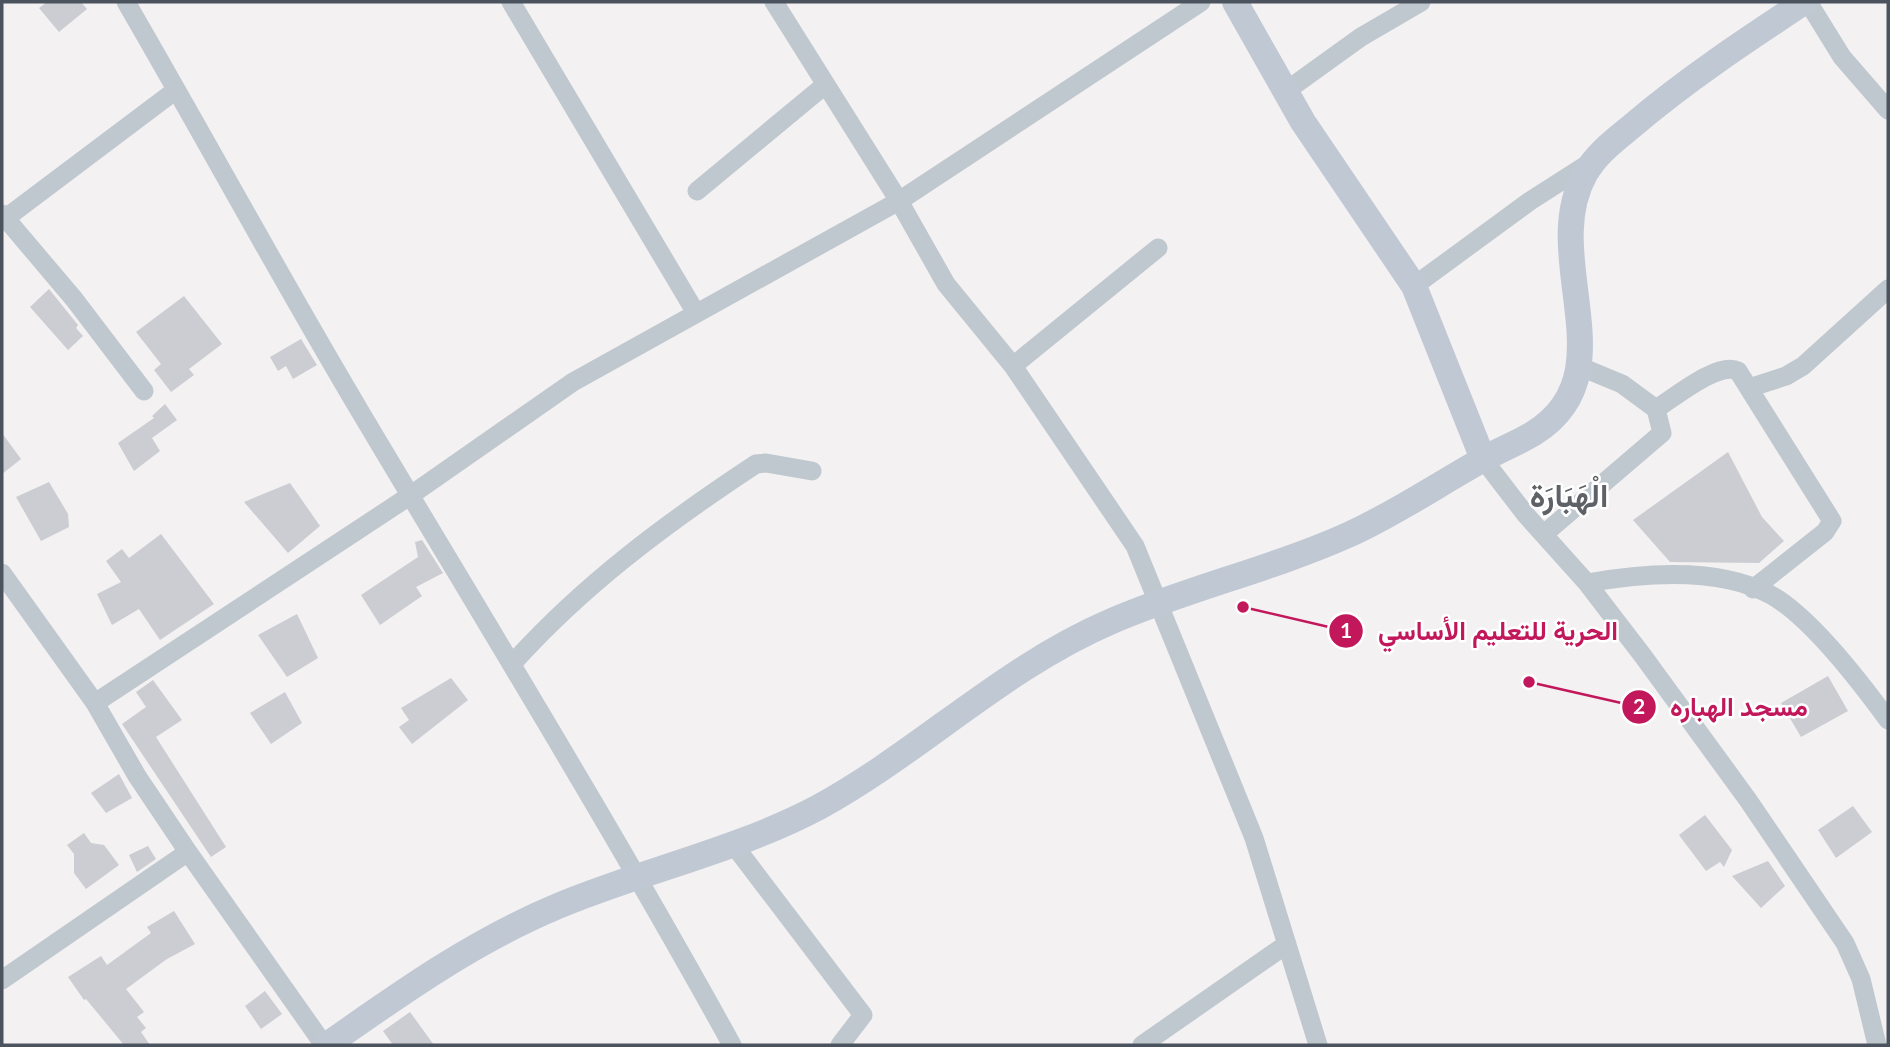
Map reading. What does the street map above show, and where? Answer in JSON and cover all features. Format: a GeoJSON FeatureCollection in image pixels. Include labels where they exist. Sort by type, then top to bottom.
{"type":"FeatureCollection","features":[{"type":"Feature","properties":{"kind":"street"},"geometry":{"type":"LineString","coordinates":[[126,2],[411,495],[513,663],[608,832],[638,875],[732,1045]]}},
{"type":"Feature","properties":{"kind":"street"},"geometry":{"type":"LineString","coordinates":[[511,2],[696,313]]}},
{"type":"Feature","properties":{"kind":"street"},"geometry":{"type":"LineString","coordinates":[[774,2],[900,201],[946,284],[1013,366],[1135,546],[1161,602],[1254,838],[1318,1045]]}},
{"type":"Feature","properties":{"kind":"street"},"geometry":{"type":"LineString","coordinates":[[95,703],[411,495],[573,382],[900,201],[1201,2]]}},
{"type":"Feature","properties":{"kind":"street"},"geometry":{"type":"LineString","coordinates":[[1235,2],[1303,122],[1414,286],[1483,459],[1587,583],[1748,800],[1845,943],[1861,979],[1877,1045]]}},
{"type":"Feature","properties":{"kind":"street"},"geometry":{"type":"LineString","coordinates":[[1286,91],[1361,37],[1421,2]]}},
{"type":"Feature","properties":{"kind":"street"},"geometry":{"type":"LineString","coordinates":[[1414,286],[1530,201],[1594,160],[1692,78],[1806,2],[1842,57],[1888,110]]}},
{"type":"Feature","properties":{"kind":"street"},"geometry":{"type":"LineString","coordinates":[[697,191],[825,85]]}},
{"type":"Feature","properties":{"kind":"street"},"geometry":{"type":"LineString","coordinates":[[144,391],[74,299],[3,218],[176,90]]}},
{"type":"Feature","properties":{"kind":"street"},"geometry":{"type":"LineString","coordinates":[[2,573],[95,703],[137,776],[188,852],[325,1045],[476,945],[553,908],[638,875],[733,844],[818,807],[1042,656],[1108,622],[1345,537],[1400,510],[1483,459],[1536,432],[1559,412],[1572,393],[1581,366],[1569,228],[1576,195],[1594,160]]}},
{"type":"Feature","properties":{"kind":"street"},"geometry":{"type":"LineString","coordinates":[[1013,366],[1158,248]]}},
{"type":"Feature","properties":{"kind":"street"},"geometry":{"type":"LineString","coordinates":[[1749,388],[1786,376],[1802,366],[1888,289]]}},
{"type":"Feature","properties":{"kind":"street"},"geometry":{"type":"LineString","coordinates":[[1544,534],[1662,433],[1656,409],[1622,384],[1581,366]]}},
{"type":"Feature","properties":{"kind":"street"},"geometry":{"type":"LineString","coordinates":[[1656,409],[1726,368],[1738,371],[1832,521],[1825,532],[1754,589]]}},
{"type":"Feature","properties":{"kind":"street"},"geometry":{"type":"LineString","coordinates":[[513,663],[554,618],[602,575],[756,464],[766,463],[812,471]]}},
{"type":"Feature","properties":{"kind":"street"},"geometry":{"type":"LineString","coordinates":[[1587,583],[1635,574],[1682,574],[1733,582],[1770,595],[1798,615],[1888,720]]}},
{"type":"Feature","properties":{"kind":"street"},"geometry":{"type":"LineString","coordinates":[[1872,699],[1888,687]]}},
{"type":"Feature","properties":{"kind":"street"},"geometry":{"type":"LineString","coordinates":[[733,844],[863,1015],[840,1045]]}},
{"type":"Feature","properties":{"kind":"street"},"geometry":{"type":"LineString","coordinates":[[2,979],[188,852]]}},
{"type":"Feature","properties":{"kind":"street"},"geometry":{"type":"LineString","coordinates":[[1142,1045],[1287,944]]}},
{"type":"Feature","properties":{"kind":"building"},"geometry":{"type":"Polygon","coordinates":[[[47,2],[81,2],[87,9],[59,32],[39,8],[47,2]]]}},
{"type":"Feature","properties":{"kind":"building"},"geometry":{"type":"Polygon","coordinates":[[[49,289],[78,325],[76,328],[83,336],[68,350],[30,307],[49,289]]]}},
{"type":"Feature","properties":{"kind":"building"},"geometry":{"type":"Polygon","coordinates":[[[184,296],[222,344],[189,369],[194,375],[171,392],[154,370],[161,364],[136,332],[184,296]]]}},
{"type":"Feature","properties":{"kind":"building"},"geometry":{"type":"Polygon","coordinates":[[[301,339],[317,365],[293,379],[286,366],[278,371],[270,357],[301,339]]]}},
{"type":"Feature","properties":{"kind":"building"},"geometry":{"type":"Polygon","coordinates":[[[165,404],[177,420],[152,438],[160,451],[134,471],[118,443],[154,418],[152,416],[165,404]]]}},
{"type":"Feature","properties":{"kind":"building"},"geometry":{"type":"Polygon","coordinates":[[[2,433],[21,459],[2,474],[2,433]]]}},
{"type":"Feature","properties":{"kind":"building"},"geometry":{"type":"Polygon","coordinates":[[[1728,452],[1762,517],[1784,541],[1759,563],[1670,562],[1633,520],[1728,452]]]}},
{"type":"Feature","properties":{"kind":"building"},"geometry":{"type":"Polygon","coordinates":[[[49,482],[68,514],[69,527],[41,541],[16,497],[49,482]]]}},
{"type":"Feature","properties":{"kind":"building"},"geometry":{"type":"Polygon","coordinates":[[[290,483],[320,526],[288,553],[244,502],[290,483]]]}},
{"type":"Feature","properties":{"kind":"building"},"geometry":{"type":"Polygon","coordinates":[[[161,534],[214,604],[160,640],[139,609],[112,625],[97,594],[121,582],[106,561],[122,549],[129,558],[161,534]]]}},
{"type":"Feature","properties":{"kind":"building"},"geometry":{"type":"Polygon","coordinates":[[[422,540],[443,573],[416,587],[422,596],[380,625],[361,595],[418,557],[415,542],[422,540]]]}},
{"type":"Feature","properties":{"kind":"building"},"geometry":{"type":"Polygon","coordinates":[[[297,614],[318,658],[287,677],[258,635],[297,614]]]}},
{"type":"Feature","properties":{"kind":"building"},"geometry":{"type":"Polygon","coordinates":[[[1828,676],[1848,711],[1801,737],[1781,703],[1828,676]]]}},
{"type":"Feature","properties":{"kind":"building"},"geometry":{"type":"Polygon","coordinates":[[[451,678],[468,700],[412,744],[399,727],[409,720],[401,708],[451,678]]]}},
{"type":"Feature","properties":{"kind":"building"},"geometry":{"type":"Polygon","coordinates":[[[153,680],[182,720],[156,737],[226,847],[211,857],[122,724],[146,707],[136,692],[153,680]]]}},
{"type":"Feature","properties":{"kind":"building"},"geometry":{"type":"Polygon","coordinates":[[[285,692],[302,723],[271,744],[250,713],[285,692]]]}},
{"type":"Feature","properties":{"kind":"building"},"geometry":{"type":"Polygon","coordinates":[[[119,774],[132,798],[106,813],[91,793],[119,774]]]}},
{"type":"Feature","properties":{"kind":"building"},"geometry":{"type":"Polygon","coordinates":[[[1853,806],[1872,832],[1836,858],[1818,830],[1853,806]]]}},
{"type":"Feature","properties":{"kind":"building"},"geometry":{"type":"Polygon","coordinates":[[[1705,815],[1732,850],[1724,867],[1720,862],[1706,871],[1679,835],[1705,815]]]}},
{"type":"Feature","properties":{"kind":"building"},"geometry":{"type":"Polygon","coordinates":[[[84,833],[91,843],[104,845],[119,865],[86,889],[74,873],[74,854],[67,845],[84,833]]]}},
{"type":"Feature","properties":{"kind":"building"},"geometry":{"type":"Polygon","coordinates":[[[148,846],[156,859],[137,872],[129,855],[148,846]]]}},
{"type":"Feature","properties":{"kind":"building"},"geometry":{"type":"Polygon","coordinates":[[[1768,861],[1785,886],[1761,908],[1732,876],[1768,861]]]}},
{"type":"Feature","properties":{"kind":"building"},"geometry":{"type":"Polygon","coordinates":[[[174,911],[195,944],[167,959],[126,989],[144,1012],[137,1017],[146,1028],[141,1032],[150,1045],[124,1045],[86,999],[84,1000],[68,977],[101,956],[107,965],[151,933],[147,927],[174,911]]]}},
{"type":"Feature","properties":{"kind":"building"},"geometry":{"type":"Polygon","coordinates":[[[265,991],[282,1014],[261,1029],[245,1006],[265,991]]]}},
{"type":"Feature","properties":{"kind":"building"},"geometry":{"type":"Polygon","coordinates":[[[410,1012],[434,1045],[393,1045],[383,1031],[410,1012]]]}},
{"type":"Feature","properties":{"kind":"place","name":"الحرية للتعليم الأساسي"},"geometry":{"type":"Point","coordinates":[1243,607]}},
{"type":"Feature","properties":{"kind":"place","name":"مسجد الهباره"},"geometry":{"type":"Point","coordinates":[1529,682]}},
{"type":"Feature","properties":{"kind":"district","name":"الْهَبَارَة"},"geometry":{"type":"Point","coordinates":[1569,494]}}]}
